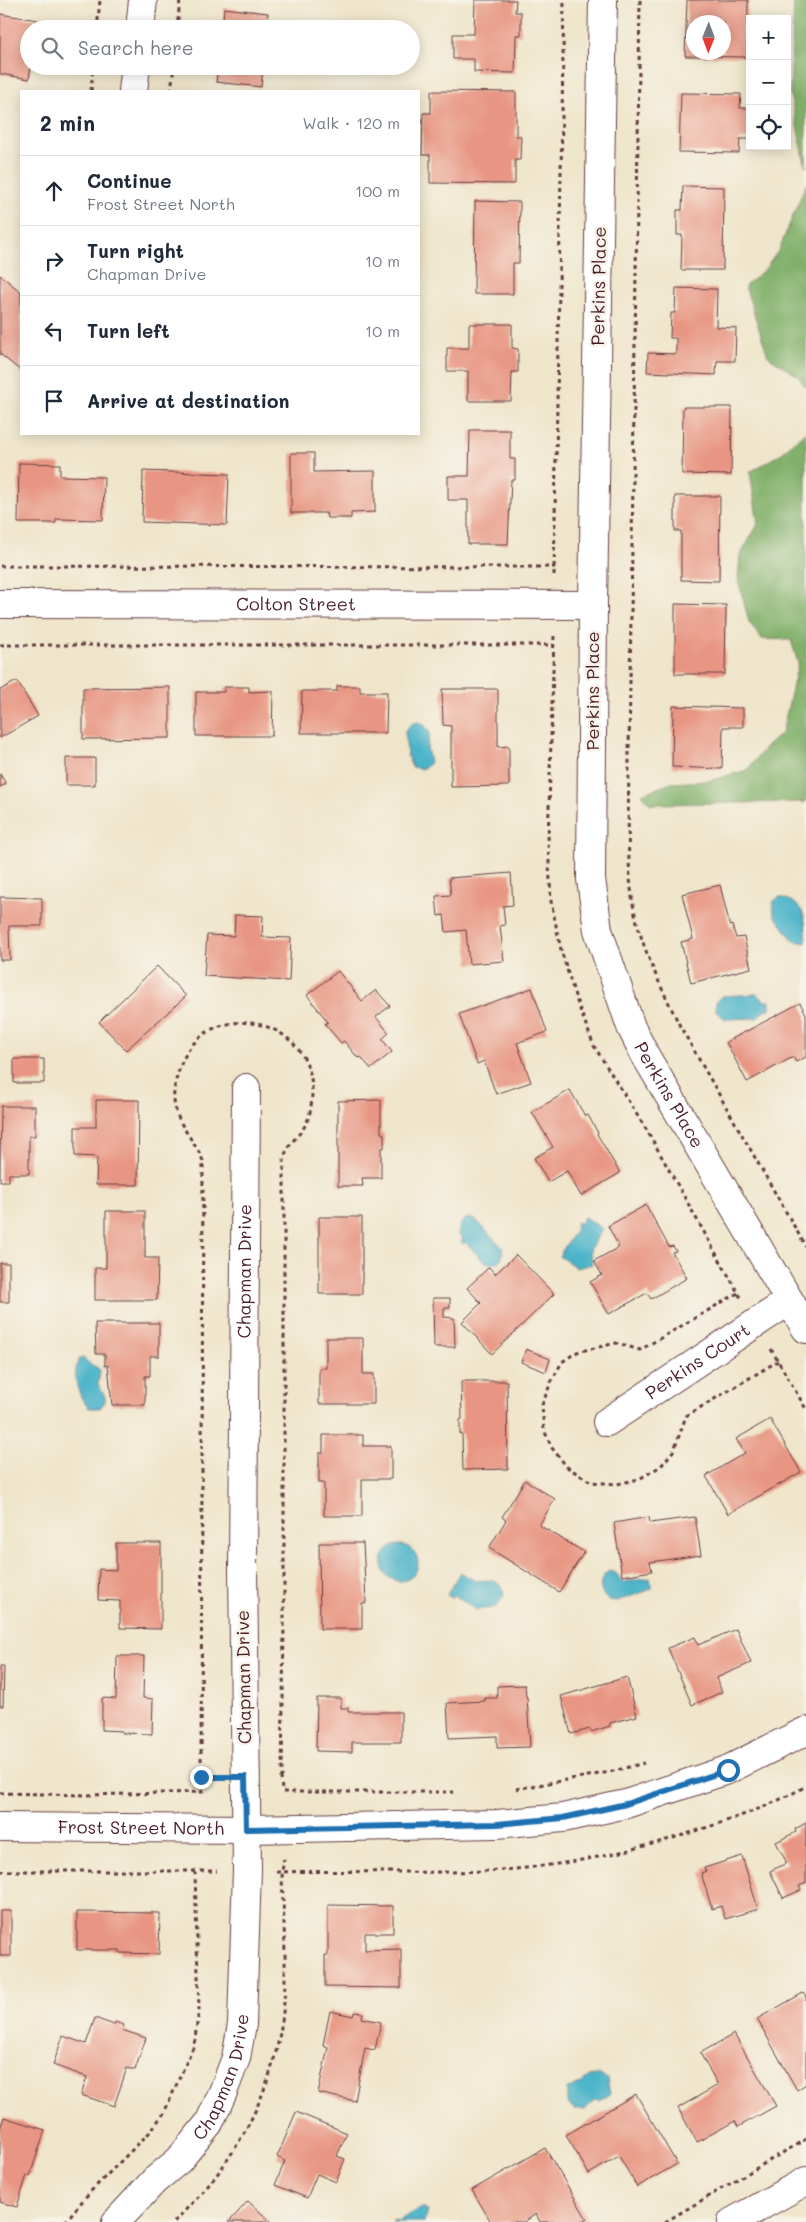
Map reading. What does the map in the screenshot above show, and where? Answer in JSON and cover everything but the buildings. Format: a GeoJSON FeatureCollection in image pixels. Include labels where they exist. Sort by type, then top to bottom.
{"type":"FeatureCollection","features":[{"type":"Feature","properties":{"kind":"street"},"geometry":{"type":"LineString","coordinates":[[141,20],[142,0]]}},
{"type":"Feature","properties":{"kind":"street","name":"Perkins Place"},"geometry":{"type":"LineString","coordinates":[[604,0],[593,605],[591,879],[598,930],[631,1027],[645,1055],[806,1329]]}},
{"type":"Feature","properties":{"kind":"street"},"geometry":{"type":"LineString","coordinates":[[133,90],[135,75]]}},
{"type":"Feature","properties":{"kind":"street","name":"Colton Street"},"geometry":{"type":"LineString","coordinates":[[0,604],[593,605]]}},
{"type":"Feature","properties":{"kind":"street","name":"Chapman Drive"},"geometry":{"type":"LineString","coordinates":[[116,2222],[154,2181],[195,2142],[208,2123],[224,2092],[236,2058],[242,2024],[247,1869],[243,1570],[246,1088]]}},
{"type":"Feature","properties":{"kind":"street","name":"Perkins Court"},"geometry":{"type":"LineString","coordinates":[[607,1422],[789,1300]]}},
{"type":"Feature","properties":{"kind":"street","name":"Frost Street North"},"geometry":{"type":"LineString","coordinates":[[0,1827],[246,1829],[497,1824],[563,1818],[626,1804],[728,1770],[806,1731]]}},
{"type":"Feature","properties":{"kind":"street"},"geometry":{"type":"LineString","coordinates":[[732,2222],[806,2181]]}},
{"type":"Feature","properties":{"kind":"path"},"geometry":{"type":"LineString","coordinates":[[98,20],[100,0]]}},
{"type":"Feature","properties":{"kind":"path"},"geometry":{"type":"LineString","coordinates":[[178,20],[180,0]]}},
{"type":"Feature","properties":{"kind":"path"},"geometry":{"type":"LineString","coordinates":[[640,0],[629,751],[629,840],[632,898],[643,942],[662,989],[680,1026],[806,1246]]}},
{"type":"Feature","properties":{"kind":"path"},"geometry":{"type":"LineString","coordinates":[[91,90],[92,75]]}},
{"type":"Feature","properties":{"kind":"path"},"geometry":{"type":"LineString","coordinates":[[171,90],[173,75]]}},
{"type":"Feature","properties":{"kind":"path"},"geometry":{"type":"LineString","coordinates":[[0,566],[554,567]]}},
{"type":"Feature","properties":{"kind":"path"},"geometry":{"type":"LineString","coordinates":[[0,645],[553,645]]}},
{"type":"Feature","properties":{"kind":"path"},"geometry":{"type":"LineString","coordinates":[[508,1790],[610,1772],[645,1763]]}},
{"type":"Feature","properties":{"kind":"path"},"geometry":{"type":"LineString","coordinates":[[0,1793],[87,1795],[202,1792],[201,1777],[282,1777],[282,1792],[460,1792]]}},
{"type":"Feature","properties":{"kind":"path"},"geometry":{"type":"LineString","coordinates":[[65,2222],[159,2120],[180,2080],[194,2045],[199,2010],[195,1872]]}},
{"type":"Feature","properties":{"kind":"path"},"geometry":{"type":"LineString","coordinates":[[665,2222],[806,2139]]}},
{"type":"Feature","properties":{"kind":"green space"},"geometry":{"type":"Polygon","coordinates":[[[794,0],[806,0],[806,167],[791,99],[794,0]]]}},
{"type":"Feature","properties":{"kind":"green space"},"geometry":{"type":"Polygon","coordinates":[[[806,184],[806,387],[798,376],[768,356],[745,286],[765,269],[779,250],[806,184]]]}},
{"type":"Feature","properties":{"kind":"green space"},"geometry":{"type":"Polygon","coordinates":[[[806,431],[806,802],[650,804],[642,794],[671,783],[708,781],[747,770],[765,748],[782,733],[798,663],[791,640],[762,639],[749,622],[738,579],[740,556],[758,524],[750,472],[782,453],[806,431]]]}},
{"type":"Feature","properties":{"kind":"water"},"geometry":{"type":"Polygon","coordinates":[[[418,722],[424,725],[430,733],[427,747],[430,763],[422,769],[412,767],[407,756],[405,730],[413,723],[418,722]]]}},
{"type":"Feature","properties":{"kind":"water"},"geometry":{"type":"Polygon","coordinates":[[[779,897],[795,903],[803,913],[806,926],[806,943],[794,941],[774,915],[773,902],[779,897]]]}},
{"type":"Feature","properties":{"kind":"water"},"geometry":{"type":"Polygon","coordinates":[[[757,994],[765,1001],[770,1001],[770,1009],[765,1010],[757,1018],[725,1019],[716,1011],[716,1002],[721,996],[757,994]]]}},
{"type":"Feature","properties":{"kind":"water"},"geometry":{"type":"Polygon","coordinates":[[[584,1217],[603,1229],[590,1249],[592,1264],[577,1268],[559,1256],[576,1229],[574,1227],[577,1222],[580,1224],[584,1217]]]}},
{"type":"Feature","properties":{"kind":"water"},"geometry":{"type":"Polygon","coordinates":[[[468,1218],[476,1220],[502,1247],[503,1254],[500,1261],[495,1263],[485,1262],[466,1242],[463,1244],[461,1241],[463,1239],[459,1235],[459,1229],[468,1218]]]}},
{"type":"Feature","properties":{"kind":"water"},"geometry":{"type":"Polygon","coordinates":[[[83,1358],[100,1371],[98,1384],[105,1397],[105,1402],[100,1408],[89,1408],[81,1398],[76,1372],[79,1359],[83,1358]]]}},
{"type":"Feature","properties":{"kind":"water"},"geometry":{"type":"Polygon","coordinates":[[[400,1545],[413,1550],[418,1563],[413,1576],[400,1581],[387,1576],[382,1563],[387,1550],[400,1545]]]}},
{"type":"Feature","properties":{"kind":"water"},"geometry":{"type":"Polygon","coordinates":[[[609,1571],[616,1573],[622,1582],[650,1578],[652,1589],[617,1601],[608,1600],[602,1593],[601,1581],[609,1571]]]}},
{"type":"Feature","properties":{"kind":"water"},"geometry":{"type":"Polygon","coordinates":[[[460,1572],[475,1581],[492,1580],[502,1586],[504,1596],[496,1607],[477,1610],[454,1595],[452,1598],[447,1595],[460,1572]]]}},
{"type":"Feature","properties":{"kind":"water"},"geometry":{"type":"Polygon","coordinates":[[[600,2075],[607,2079],[610,2094],[599,2101],[594,2100],[585,2110],[576,2110],[567,2103],[567,2088],[582,2084],[589,2076],[600,2075]]]}},
{"type":"Feature","properties":{"kind":"water"},"geometry":{"type":"Polygon","coordinates":[[[421,2208],[427,2211],[424,2222],[392,2222],[394,2220],[398,2221],[421,2208]]]}},
{"type":"Feature","properties":{"kind":"route"},"geometry":{"type":"LineString","coordinates":[[201,1777],[245,1777],[246,1829],[497,1824],[563,1818],[626,1804],[728,1770]]}}]}
